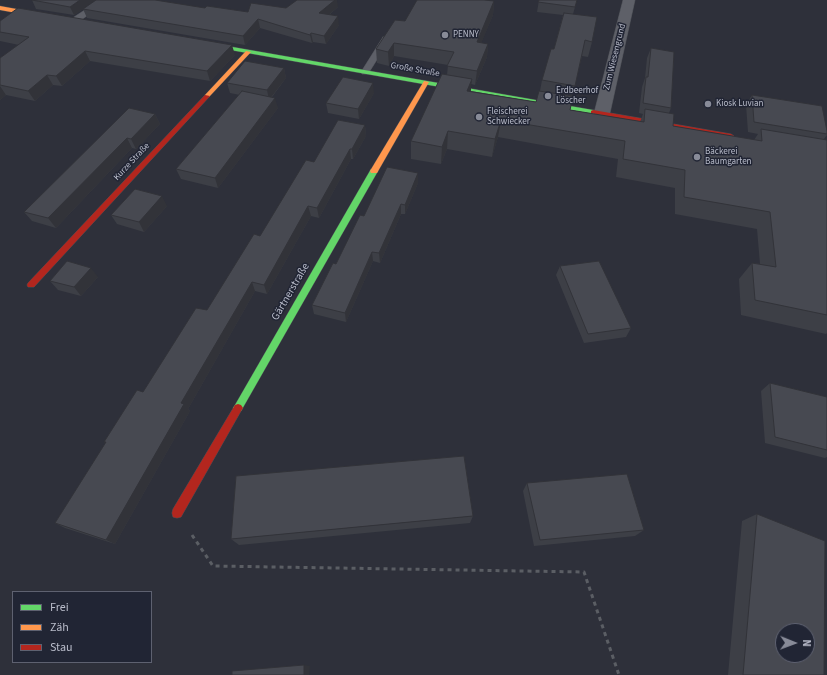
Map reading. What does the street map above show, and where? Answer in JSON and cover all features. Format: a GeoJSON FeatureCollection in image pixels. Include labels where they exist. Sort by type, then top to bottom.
{"type":"FeatureCollection","features":[{"type":"Feature","properties":{"kind":"street","name":"Zum Wiesengrund"},"geometry":{"type":"LineString","coordinates":[[602,113],[629,0]]}},
{"type":"Feature","properties":{"kind":"street"},"geometry":{"type":"LineString","coordinates":[[0,8],[52,17]]}},
{"type":"Feature","properties":{"kind":"street"},"geometry":{"type":"LineString","coordinates":[[70,21],[86,24]]}},
{"type":"Feature","properties":{"kind":"street","name":"Große Straße"},"geometry":{"type":"LineString","coordinates":[[196,43],[743,138]]}},
{"type":"Feature","properties":{"kind":"street","name":"Kurze Straße"},"geometry":{"type":"LineString","coordinates":[[31,285],[248,52]]}},
{"type":"Feature","properties":{"kind":"street","name":"Gärtnerstraße"},"geometry":{"type":"LineString","coordinates":[[178,513],[426,82]]}},
{"type":"Feature","properties":{"kind":"lane"},"geometry":{"type":"LineString","coordinates":[[70,21],[105,0]]}},
{"type":"Feature","properties":{"kind":"lane"},"geometry":{"type":"LineString","coordinates":[[365,72],[392,29]]}},
{"type":"Feature","properties":{"kind":"path"},"geometry":{"type":"LineString","coordinates":[[178,513],[213,566],[584,572],[619,675]]}},
{"type":"Feature","properties":{"kind":"building"},"geometry":{"type":"Polygon","coordinates":[[[32,0],[80,0],[70,7],[32,0]]]}},
{"type":"Feature","properties":{"kind":"building"},"geometry":{"type":"Polygon","coordinates":[[[96,0],[155,0],[205,8],[207,6],[248,12],[251,3],[286,8],[297,0],[335,0],[319,13],[338,16],[324,36],[311,33],[310,35],[258,19],[243,36],[83,9],[96,0]]]}},
{"type":"Feature","properties":{"kind":"building","name":"PENNY"},"geometry":{"type":"Polygon","coordinates":[[[417,0],[494,1],[477,42],[488,44],[477,71],[447,66],[454,52],[394,43],[388,52],[376,49],[395,20],[405,21],[417,0]]]}},
{"type":"Feature","properties":{"kind":"building"},"geometry":{"type":"Polygon","coordinates":[[[539,0],[577,0],[575,7],[538,2],[539,0]]]}},
{"type":"Feature","properties":{"kind":"building"},"geometry":{"type":"Polygon","coordinates":[[[18,8],[232,45],[207,71],[85,51],[56,76],[47,75],[28,91],[0,85],[0,58],[29,37],[0,32],[0,21],[18,8]]]}},
{"type":"Feature","properties":{"kind":"building"},"geometry":{"type":"Polygon","coordinates":[[[564,13],[597,17],[592,42],[585,40],[575,86],[542,80],[551,49],[554,49],[564,13]]]}},
{"type":"Feature","properties":{"kind":"building"},"geometry":{"type":"Polygon","coordinates":[[[651,48],[674,52],[671,108],[643,103],[646,77],[648,77],[651,48]]]}},
{"type":"Feature","properties":{"kind":"building"},"geometry":{"type":"Polygon","coordinates":[[[245,61],[284,68],[267,90],[227,83],[245,61]]]}},
{"type":"Feature","properties":{"kind":"building"},"geometry":{"type":"Polygon","coordinates":[[[442,74],[472,79],[467,91],[536,102],[539,91],[573,96],[570,110],[644,122],[645,109],[674,114],[673,126],[762,141],[761,129],[827,140],[827,315],[755,300],[752,263],[776,267],[770,212],[684,197],[685,170],[623,159],[625,141],[501,120],[495,139],[448,131],[442,147],[411,141],[442,74]]]}},
{"type":"Feature","properties":{"kind":"building"},"geometry":{"type":"Polygon","coordinates":[[[343,77],[373,83],[358,109],[326,103],[343,77]]]}},
{"type":"Feature","properties":{"kind":"building"},"geometry":{"type":"Polygon","coordinates":[[[242,91],[275,98],[215,178],[176,169],[242,91]]]}},
{"type":"Feature","properties":{"kind":"building"},"geometry":{"type":"Polygon","coordinates":[[[752,95],[822,106],[827,134],[754,122],[752,95]]]}},
{"type":"Feature","properties":{"kind":"building"},"geometry":{"type":"Polygon","coordinates":[[[129,108],[155,114],[131,139],[127,138],[48,218],[24,212],[129,108]]]}},
{"type":"Feature","properties":{"kind":"building"},"geometry":{"type":"Polygon","coordinates":[[[338,120],[365,125],[317,208],[308,206],[264,285],[252,282],[181,403],[184,404],[106,540],[55,523],[137,390],[143,392],[196,308],[207,310],[254,234],[260,236],[306,160],[314,162],[338,120]]]}},
{"type":"Feature","properties":{"kind":"building"},"geometry":{"type":"Polygon","coordinates":[[[387,167],[418,173],[405,205],[401,204],[379,253],[372,252],[345,313],[312,305],[333,263],[336,264],[360,215],[364,216],[387,167]]]}},
{"type":"Feature","properties":{"kind":"building"},"geometry":{"type":"Polygon","coordinates":[[[135,189],[162,196],[139,222],[111,215],[135,189]]]}},
{"type":"Feature","properties":{"kind":"building"},"geometry":{"type":"Polygon","coordinates":[[[67,261],[91,268],[74,287],[50,281],[67,261]]]}},
{"type":"Feature","properties":{"kind":"building"},"geometry":{"type":"Polygon","coordinates":[[[599,261],[631,328],[588,334],[560,266],[599,261]]]}},
{"type":"Feature","properties":{"kind":"building"},"geometry":{"type":"Polygon","coordinates":[[[770,383],[827,397],[827,450],[775,437],[770,383]]]}},
{"type":"Feature","properties":{"kind":"building"},"geometry":{"type":"Polygon","coordinates":[[[464,456],[473,516],[231,539],[236,476],[464,456]]]}},
{"type":"Feature","properties":{"kind":"building"},"geometry":{"type":"Polygon","coordinates":[[[627,474],[644,530],[540,540],[527,483],[627,474]]]}},
{"type":"Feature","properties":{"kind":"building"},"geometry":{"type":"Polygon","coordinates":[[[757,514],[825,541],[824,675],[743,675],[757,514]]]}},
{"type":"Feature","properties":{"kind":"building"},"geometry":{"type":"Polygon","coordinates":[[[304,665],[304,675],[232,675],[232,671],[304,665]]]}},
{"type":"Feature","properties":{"kind":"traffic: fast"},"geometry":{"type":"LineString","coordinates":[[204,44],[593,112]]}},
{"type":"Feature","properties":{"kind":"traffic: fast"},"geometry":{"type":"LineString","coordinates":[[238,408],[374,171]]}},
{"type":"Feature","properties":{"kind":"traffic: slow"},"geometry":{"type":"LineString","coordinates":[[0,8],[44,16]]}},
{"type":"Feature","properties":{"kind":"traffic: slow"},"geometry":{"type":"LineString","coordinates":[[207,96],[248,52]]}},
{"type":"Feature","properties":{"kind":"traffic: slow"},"geometry":{"type":"LineString","coordinates":[[374,171],[426,82]]}},
{"type":"Feature","properties":{"kind":"traffic: jam"},"geometry":{"type":"LineString","coordinates":[[31,285],[207,96]]}},
{"type":"Feature","properties":{"kind":"traffic: jam"},"geometry":{"type":"LineString","coordinates":[[593,112],[731,136]]}},
{"type":"Feature","properties":{"kind":"traffic: jam"},"geometry":{"type":"LineString","coordinates":[[177,513],[238,408]]}},
{"type":"Feature","properties":{"kind":"place","name":"PENNY"},"geometry":{"type":"Point","coordinates":[445,35]}},
{"type":"Feature","properties":{"kind":"place","name":"Erdbeerhof Löscher"},"geometry":{"type":"Point","coordinates":[548,96]}},
{"type":"Feature","properties":{"kind":"place","name":"Kiosk Luvian"},"geometry":{"type":"Point","coordinates":[708,104]}},
{"type":"Feature","properties":{"kind":"place","name":"Fleischerei Schwiecker"},"geometry":{"type":"Point","coordinates":[479,117]}},
{"type":"Feature","properties":{"kind":"place","name":"Bäckerei Baumgarten"},"geometry":{"type":"Point","coordinates":[697,157]}}]}
